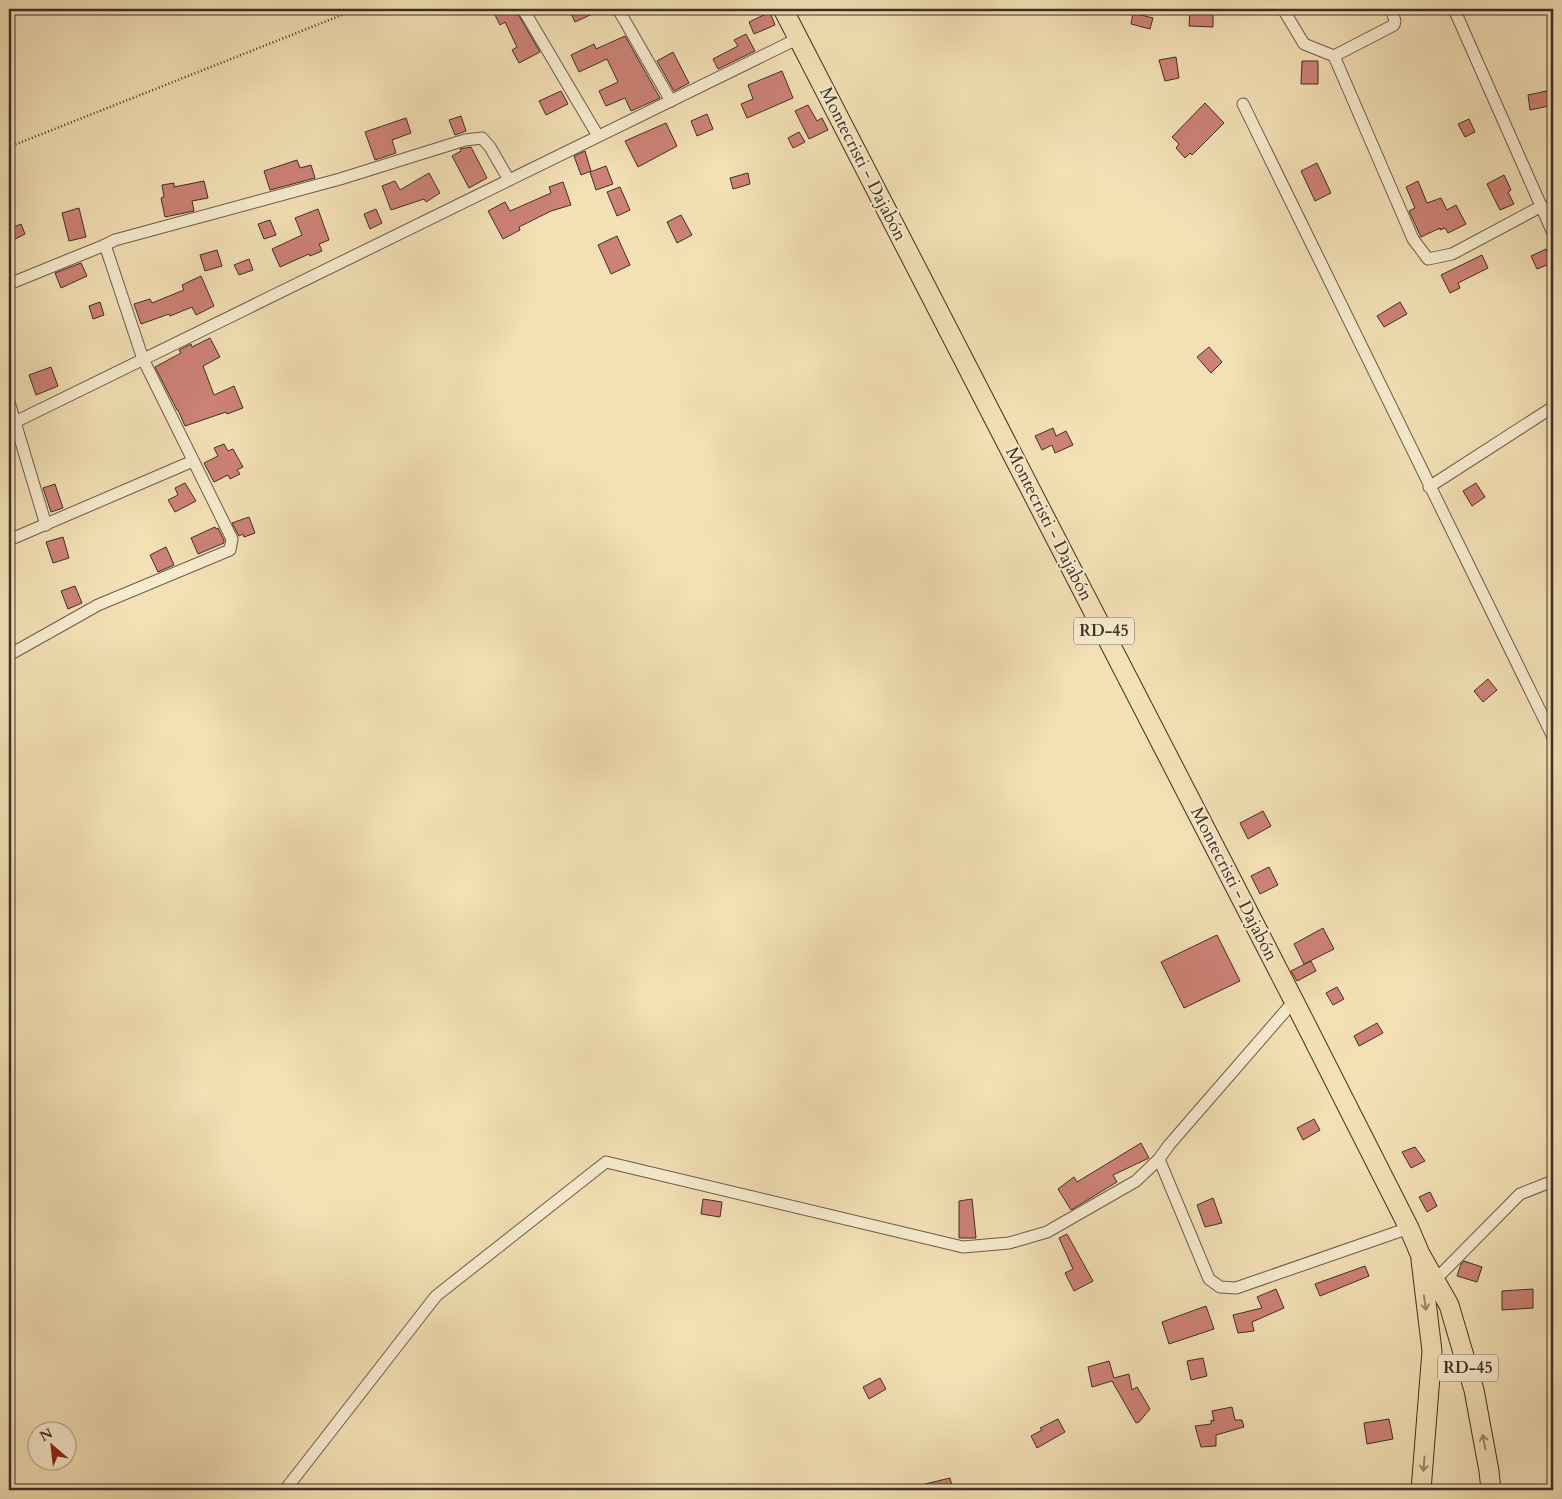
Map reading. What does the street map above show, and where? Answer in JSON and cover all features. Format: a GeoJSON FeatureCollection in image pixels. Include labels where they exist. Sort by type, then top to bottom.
{"type":"FeatureCollection","features":[{"type":"Feature","properties":{"kind":"main road","name":"Montecristi - Dajabón"},"geometry":{"type":"LineString","coordinates":[[784,9],[1294,1001],[1409,1228],[1420,1254],[1449,1305],[1474,1390],[1491,1490]]}},
{"type":"Feature","properties":{"kind":"main road","name":"Montecristi - Dajabón"},"geometry":{"type":"LineString","coordinates":[[1420,1254],[1432,1351],[1421,1490]]}},
{"type":"Feature","properties":{"kind":"street"},"geometry":{"type":"LineString","coordinates":[[523,9],[598,136]]}},
{"type":"Feature","properties":{"kind":"street"},"geometry":{"type":"LineString","coordinates":[[618,9],[670,101]]}},
{"type":"Feature","properties":{"kind":"street"},"geometry":{"type":"LineString","coordinates":[[1283,9],[1304,44],[1334,56],[1413,239],[1428,260],[1452,254],[1542,206]]}},
{"type":"Feature","properties":{"kind":"street"},"geometry":{"type":"LineString","coordinates":[[1334,56],[1394,25],[1395,21],[1391,9]]}},
{"type":"Feature","properties":{"kind":"street"},"geometry":{"type":"LineString","coordinates":[[1454,9],[1553,233]]}},
{"type":"Feature","properties":{"kind":"street"},"geometry":{"type":"LineString","coordinates":[[12,424],[798,38]]}},
{"type":"Feature","properties":{"kind":"street"},"geometry":{"type":"LineString","coordinates":[[1242,104],[1553,737]]}},
{"type":"Feature","properties":{"kind":"street"},"geometry":{"type":"LineString","coordinates":[[9,284],[115,240],[340,179],[465,140],[482,138],[490,147],[509,180]]}},
{"type":"Feature","properties":{"kind":"street"},"geometry":{"type":"LineString","coordinates":[[9,655],[98,605],[230,550],[232,539],[143,359],[105,245]]}},
{"type":"Feature","properties":{"kind":"street"},"geometry":{"type":"LineString","coordinates":[[9,402],[12,424],[46,525]]}},
{"type":"Feature","properties":{"kind":"street"},"geometry":{"type":"LineString","coordinates":[[1429,487],[1553,407]]}},
{"type":"Feature","properties":{"kind":"street"},"geometry":{"type":"LineString","coordinates":[[9,540],[193,461]]}},
{"type":"Feature","properties":{"kind":"street"},"geometry":{"type":"LineString","coordinates":[[285,1490],[436,1296],[606,1162],[963,1247],[1009,1243],[1047,1232],[1136,1182],[1159,1159],[1294,1001]]}},
{"type":"Feature","properties":{"kind":"street"},"geometry":{"type":"LineString","coordinates":[[1159,1159],[1209,1279],[1220,1287],[1236,1288],[1409,1228]]}},
{"type":"Feature","properties":{"kind":"street"},"geometry":{"type":"LineString","coordinates":[[1435,1280],[1520,1194],[1553,1181]]}},
{"type":"Feature","properties":{"kind":"path"},"geometry":{"type":"LineString","coordinates":[[9,148],[357,9]]}},
{"type":"Feature","properties":{"kind":"building"},"geometry":{"type":"Polygon","coordinates":[[[492,9],[515,9],[540,52],[519,63],[512,50],[517,47],[505,22],[500,25],[492,9]]]}},
{"type":"Feature","properties":{"kind":"building"},"geometry":{"type":"Polygon","coordinates":[[[569,9],[603,9],[575,22],[569,9]]]}},
{"type":"Feature","properties":{"kind":"building"},"geometry":{"type":"Polygon","coordinates":[[[1190,10],[1213,12],[1213,27],[1189,26],[1190,10]]]}},
{"type":"Feature","properties":{"kind":"building"},"geometry":{"type":"Polygon","coordinates":[[[770,12],[775,25],[754,34],[749,22],[770,12]]]}},
{"type":"Feature","properties":{"kind":"building"},"geometry":{"type":"Polygon","coordinates":[[[1133,13],[1153,18],[1150,29],[1131,24],[1133,13]]]}},
{"type":"Feature","properties":{"kind":"building"},"geometry":{"type":"Polygon","coordinates":[[[746,34],[755,51],[718,69],[713,59],[738,46],[734,40],[746,34]]]}},
{"type":"Feature","properties":{"kind":"building"},"geometry":{"type":"Polygon","coordinates":[[[625,36],[660,98],[631,111],[625,98],[606,106],[599,91],[618,82],[607,59],[579,72],[571,55],[594,44],[596,49],[625,36]]]}},
{"type":"Feature","properties":{"kind":"building"},"geometry":{"type":"Polygon","coordinates":[[[673,52],[689,83],[674,91],[657,61],[673,52]]]}},
{"type":"Feature","properties":{"kind":"building"},"geometry":{"type":"Polygon","coordinates":[[[1176,57],[1179,78],[1165,81],[1159,60],[1176,57]]]}},
{"type":"Feature","properties":{"kind":"building"},"geometry":{"type":"Polygon","coordinates":[[[1302,61],[1318,61],[1318,84],[1301,84],[1302,61]]]}},
{"type":"Feature","properties":{"kind":"building"},"geometry":{"type":"Polygon","coordinates":[[[782,71],[793,98],[747,118],[741,104],[753,99],[748,85],[782,71]]]}},
{"type":"Feature","properties":{"kind":"building"},"geometry":{"type":"Polygon","coordinates":[[[1551,90],[1553,105],[1530,110],[1528,95],[1551,90]]]}},
{"type":"Feature","properties":{"kind":"building"},"geometry":{"type":"Polygon","coordinates":[[[561,91],[568,104],[546,115],[539,101],[561,91]]]}},
{"type":"Feature","properties":{"kind":"building"},"geometry":{"type":"Polygon","coordinates":[[[1205,103],[1224,123],[1192,155],[1190,153],[1185,158],[1176,148],[1179,144],[1172,137],[1205,103]]]}},
{"type":"Feature","properties":{"kind":"building"},"geometry":{"type":"Polygon","coordinates":[[[808,105],[817,121],[822,118],[828,130],[809,139],[795,111],[808,105]]]}},
{"type":"Feature","properties":{"kind":"building"},"geometry":{"type":"Polygon","coordinates":[[[707,114],[713,129],[697,136],[691,121],[707,114]]]}},
{"type":"Feature","properties":{"kind":"building"},"geometry":{"type":"Polygon","coordinates":[[[461,116],[466,131],[455,135],[449,120],[461,116]]]}},
{"type":"Feature","properties":{"kind":"building"},"geometry":{"type":"Polygon","coordinates":[[[406,118],[411,133],[392,140],[396,153],[375,160],[365,132],[406,118]]]}},
{"type":"Feature","properties":{"kind":"building"},"geometry":{"type":"Polygon","coordinates":[[[1469,119],[1475,132],[1465,137],[1458,124],[1469,119]]]}},
{"type":"Feature","properties":{"kind":"building"},"geometry":{"type":"Polygon","coordinates":[[[666,123],[677,146],[638,167],[625,141],[666,123]]]}},
{"type":"Feature","properties":{"kind":"building"},"geometry":{"type":"Polygon","coordinates":[[[799,132],[805,142],[793,148],[788,138],[799,132]]]}},
{"type":"Feature","properties":{"kind":"building"},"geometry":{"type":"Polygon","coordinates":[[[471,147],[487,178],[469,188],[452,156],[461,151],[460,149],[471,147]]]}},
{"type":"Feature","properties":{"kind":"building"},"geometry":{"type":"Polygon","coordinates":[[[585,151],[591,171],[581,175],[574,156],[585,151]]]}},
{"type":"Feature","properties":{"kind":"building"},"geometry":{"type":"Polygon","coordinates":[[[297,160],[300,168],[311,165],[315,178],[270,190],[264,171],[297,160]]]}},
{"type":"Feature","properties":{"kind":"building"},"geometry":{"type":"Polygon","coordinates":[[[1317,163],[1331,193],[1315,201],[1301,171],[1317,163]]]}},
{"type":"Feature","properties":{"kind":"building"},"geometry":{"type":"Polygon","coordinates":[[[606,166],[613,184],[596,190],[590,172],[606,166]]]}},
{"type":"Feature","properties":{"kind":"building"},"geometry":{"type":"Polygon","coordinates":[[[429,173],[440,193],[426,202],[424,199],[391,210],[382,186],[395,181],[400,190],[429,173]]]}},
{"type":"Feature","properties":{"kind":"building"},"geometry":{"type":"Polygon","coordinates":[[[748,173],[750,184],[733,189],[730,178],[748,173]]]}},
{"type":"Feature","properties":{"kind":"building"},"geometry":{"type":"Polygon","coordinates":[[[1504,175],[1511,190],[1508,192],[1514,204],[1500,210],[1487,184],[1504,175]]]}},
{"type":"Feature","properties":{"kind":"building"},"geometry":{"type":"Polygon","coordinates":[[[204,181],[208,198],[192,201],[194,211],[165,217],[161,198],[164,197],[162,185],[174,183],[174,187],[204,181]]]}},
{"type":"Feature","properties":{"kind":"building"},"geometry":{"type":"Polygon","coordinates":[[[1418,181],[1427,203],[1441,198],[1447,210],[1456,205],[1466,224],[1448,233],[1445,228],[1440,230],[1440,228],[1421,237],[1409,211],[1415,208],[1406,187],[1418,181]]]}},
{"type":"Feature","properties":{"kind":"building"},"geometry":{"type":"Polygon","coordinates":[[[563,182],[571,205],[551,211],[519,227],[520,230],[503,239],[488,211],[505,202],[510,211],[551,193],[549,187],[563,182]]]}},
{"type":"Feature","properties":{"kind":"building"},"geometry":{"type":"Polygon","coordinates":[[[620,187],[630,210],[617,216],[607,192],[620,187]]]}},
{"type":"Feature","properties":{"kind":"building"},"geometry":{"type":"Polygon","coordinates":[[[79,208],[86,237],[69,241],[62,213],[79,208]]]}},
{"type":"Feature","properties":{"kind":"building"},"geometry":{"type":"Polygon","coordinates":[[[318,209],[329,240],[319,244],[322,251],[310,256],[309,254],[280,267],[272,249],[302,235],[295,218],[318,209]]]}},
{"type":"Feature","properties":{"kind":"building"},"geometry":{"type":"Polygon","coordinates":[[[376,209],[382,223],[370,229],[364,214],[376,209]]]}},
{"type":"Feature","properties":{"kind":"building"},"geometry":{"type":"Polygon","coordinates":[[[681,215],[692,235],[677,243],[667,222],[681,215]]]}},
{"type":"Feature","properties":{"kind":"building"},"geometry":{"type":"Polygon","coordinates":[[[270,220],[276,235],[264,239],[258,224],[270,220]]]}},
{"type":"Feature","properties":{"kind":"building"},"geometry":{"type":"Polygon","coordinates":[[[21,224],[25,234],[9,242],[9,229],[21,224]]]}},
{"type":"Feature","properties":{"kind":"building"},"geometry":{"type":"Polygon","coordinates":[[[617,236],[630,265],[611,274],[598,245],[617,236]]]}},
{"type":"Feature","properties":{"kind":"building"},"geometry":{"type":"Polygon","coordinates":[[[1546,249],[1552,263],[1537,269],[1531,256],[1546,249]]]}},
{"type":"Feature","properties":{"kind":"building"},"geometry":{"type":"Polygon","coordinates":[[[217,250],[222,266],[205,271],[200,255],[217,250]]]}},
{"type":"Feature","properties":{"kind":"building"},"geometry":{"type":"Polygon","coordinates":[[[1482,255],[1488,268],[1458,283],[1460,288],[1450,293],[1441,275],[1482,255]]]}},
{"type":"Feature","properties":{"kind":"building"},"geometry":{"type":"Polygon","coordinates":[[[249,259],[253,270],[239,275],[234,265],[249,259]]]}},
{"type":"Feature","properties":{"kind":"building"},"geometry":{"type":"Polygon","coordinates":[[[81,263],[87,276],[61,288],[55,273],[81,263]]]}},
{"type":"Feature","properties":{"kind":"building"},"geometry":{"type":"Polygon","coordinates":[[[201,276],[214,306],[196,315],[192,307],[170,316],[169,314],[141,324],[134,304],[150,299],[152,303],[184,290],[182,285],[201,276]]]}},
{"type":"Feature","properties":{"kind":"building"},"geometry":{"type":"Polygon","coordinates":[[[100,302],[104,315],[93,319],[89,306],[100,302]]]}},
{"type":"Feature","properties":{"kind":"building"},"geometry":{"type":"Polygon","coordinates":[[[1400,302],[1407,314],[1384,327],[1377,316],[1400,302]]]}},
{"type":"Feature","properties":{"kind":"building"},"geometry":{"type":"Polygon","coordinates":[[[210,338],[220,357],[203,366],[214,395],[234,386],[243,408],[185,426],[155,367],[181,353],[179,350],[191,344],[192,347],[210,338]]]}},
{"type":"Feature","properties":{"kind":"building"},"geometry":{"type":"Polygon","coordinates":[[[1209,347],[1222,362],[1211,373],[1197,357],[1209,347]]]}},
{"type":"Feature","properties":{"kind":"building"},"geometry":{"type":"Polygon","coordinates":[[[51,367],[58,386],[36,395],[29,375],[51,367]]]}},
{"type":"Feature","properties":{"kind":"building"},"geometry":{"type":"Polygon","coordinates":[[[1053,428],[1056,436],[1066,431],[1073,445],[1055,453],[1052,445],[1042,450],[1035,436],[1053,428]]]}},
{"type":"Feature","properties":{"kind":"building"},"geometry":{"type":"Polygon","coordinates":[[[224,444],[228,451],[233,449],[243,467],[237,470],[240,474],[230,479],[228,475],[214,482],[204,463],[218,456],[214,448],[224,444]]]}},
{"type":"Feature","properties":{"kind":"building"},"geometry":{"type":"Polygon","coordinates":[[[185,483],[196,501],[175,512],[168,500],[178,495],[175,488],[185,483]]]}},
{"type":"Feature","properties":{"kind":"building"},"geometry":{"type":"Polygon","coordinates":[[[1476,483],[1485,497],[1472,506],[1463,491],[1476,483]]]}},
{"type":"Feature","properties":{"kind":"building"},"geometry":{"type":"Polygon","coordinates":[[[55,484],[63,508],[51,512],[43,488],[55,484]]]}},
{"type":"Feature","properties":{"kind":"building"},"geometry":{"type":"Polygon","coordinates":[[[249,517],[255,533],[244,537],[243,534],[239,536],[232,523],[249,517]]]}},
{"type":"Feature","properties":{"kind":"building"},"geometry":{"type":"Polygon","coordinates":[[[215,527],[216,529],[218,528],[224,543],[198,554],[191,538],[215,527]]]}},
{"type":"Feature","properties":{"kind":"building"},"geometry":{"type":"Polygon","coordinates":[[[63,537],[69,558],[53,563],[46,542],[63,537]]]}},
{"type":"Feature","properties":{"kind":"building"},"geometry":{"type":"Polygon","coordinates":[[[166,547],[174,565],[158,572],[150,555],[166,547]]]}},
{"type":"Feature","properties":{"kind":"building"},"geometry":{"type":"Polygon","coordinates":[[[75,586],[82,603],[68,609],[61,591],[75,586]]]}},
{"type":"Feature","properties":{"kind":"building"},"geometry":{"type":"Polygon","coordinates":[[[1488,679],[1497,690],[1483,702],[1474,691],[1488,679]]]}},
{"type":"Feature","properties":{"kind":"building"},"geometry":{"type":"Polygon","coordinates":[[[1263,811],[1271,826],[1248,839],[1240,823],[1263,811]]]}},
{"type":"Feature","properties":{"kind":"building"},"geometry":{"type":"Polygon","coordinates":[[[1269,867],[1278,885],[1260,894],[1251,876],[1269,867]]]}},
{"type":"Feature","properties":{"kind":"building"},"geometry":{"type":"Polygon","coordinates":[[[1323,928],[1334,949],[1304,964],[1294,944],[1323,928]]]}},
{"type":"Feature","properties":{"kind":"building"},"geometry":{"type":"Polygon","coordinates":[[[1217,935],[1240,981],[1184,1008],[1161,962],[1217,935]]]}},
{"type":"Feature","properties":{"kind":"building"},"geometry":{"type":"Polygon","coordinates":[[[1311,961],[1316,971],[1297,981],[1291,971],[1311,961]]]}},
{"type":"Feature","properties":{"kind":"building"},"geometry":{"type":"Polygon","coordinates":[[[1337,987],[1344,999],[1333,1005],[1326,993],[1337,987]]]}},
{"type":"Feature","properties":{"kind":"building"},"geometry":{"type":"Polygon","coordinates":[[[1377,1023],[1383,1033],[1359,1046],[1354,1036],[1377,1023]]]}},
{"type":"Feature","properties":{"kind":"building"},"geometry":{"type":"Polygon","coordinates":[[[1314,1119],[1320,1130],[1303,1140],[1297,1128],[1314,1119]]]}},
{"type":"Feature","properties":{"kind":"building"},"geometry":{"type":"Polygon","coordinates":[[[1141,1143],[1149,1158],[1113,1175],[1117,1182],[1071,1210],[1058,1189],[1074,1177],[1077,1182],[1141,1143]]]}},
{"type":"Feature","properties":{"kind":"building"},"geometry":{"type":"Polygon","coordinates":[[[1415,1147],[1425,1161],[1411,1168],[1402,1152],[1415,1147]]]}},
{"type":"Feature","properties":{"kind":"building"},"geometry":{"type":"Polygon","coordinates":[[[1430,1192],[1437,1206],[1427,1212],[1419,1197],[1430,1192]]]}},
{"type":"Feature","properties":{"kind":"building"},"geometry":{"type":"Polygon","coordinates":[[[1213,1198],[1222,1223],[1205,1227],[1197,1205],[1213,1198]]]}},
{"type":"Feature","properties":{"kind":"building"},"geometry":{"type":"Polygon","coordinates":[[[703,1199],[722,1202],[720,1217],[701,1214],[703,1199]]]}},
{"type":"Feature","properties":{"kind":"building"},"geometry":{"type":"Polygon","coordinates":[[[972,1199],[976,1238],[959,1238],[959,1201],[972,1199]]]}},
{"type":"Feature","properties":{"kind":"building"},"geometry":{"type":"Polygon","coordinates":[[[1067,1234],[1093,1281],[1074,1291],[1065,1273],[1073,1269],[1059,1238],[1067,1234]]]}},
{"type":"Feature","properties":{"kind":"building"},"geometry":{"type":"Polygon","coordinates":[[[1464,1261],[1482,1267],[1477,1282],[1457,1276],[1464,1261]]]}},
{"type":"Feature","properties":{"kind":"building"},"geometry":{"type":"Polygon","coordinates":[[[1365,1266],[1369,1276],[1320,1296],[1315,1284],[1365,1266]]]}},
{"type":"Feature","properties":{"kind":"building"},"geometry":{"type":"Polygon","coordinates":[[[1276,1289],[1284,1308],[1252,1322],[1254,1331],[1238,1333],[1233,1315],[1262,1308],[1257,1297],[1276,1289]]]}},
{"type":"Feature","properties":{"kind":"building"},"geometry":{"type":"Polygon","coordinates":[[[1533,1289],[1533,1308],[1502,1310],[1502,1291],[1533,1289]]]}},
{"type":"Feature","properties":{"kind":"building"},"geometry":{"type":"Polygon","coordinates":[[[1206,1306],[1214,1329],[1169,1344],[1162,1322],[1206,1306]]]}},
{"type":"Feature","properties":{"kind":"building"},"geometry":{"type":"Polygon","coordinates":[[[1203,1358],[1207,1376],[1191,1380],[1187,1361],[1203,1358]]]}},
{"type":"Feature","properties":{"kind":"building"},"geometry":{"type":"Polygon","coordinates":[[[1109,1361],[1114,1378],[1129,1374],[1132,1390],[1137,1387],[1150,1409],[1139,1422],[1136,1423],[1112,1381],[1092,1387],[1088,1367],[1109,1361]]]}},
{"type":"Feature","properties":{"kind":"building"},"geometry":{"type":"Polygon","coordinates":[[[880,1378],[886,1389],[869,1399],[863,1387],[880,1378]]]}},
{"type":"Feature","properties":{"kind":"building"},"geometry":{"type":"Polygon","coordinates":[[[1232,1407],[1235,1420],[1242,1420],[1244,1427],[1216,1435],[1216,1446],[1201,1447],[1195,1426],[1211,1424],[1211,1420],[1214,1421],[1212,1411],[1232,1407]]]}},
{"type":"Feature","properties":{"kind":"building"},"geometry":{"type":"Polygon","coordinates":[[[1058,1419],[1065,1432],[1037,1448],[1031,1436],[1042,1430],[1040,1428],[1058,1419]]]}},
{"type":"Feature","properties":{"kind":"building"},"geometry":{"type":"Polygon","coordinates":[[[1389,1419],[1393,1439],[1367,1444],[1364,1423],[1389,1419]]]}},
{"type":"Feature","properties":{"kind":"building"},"geometry":{"type":"Polygon","coordinates":[[[950,1478],[953,1490],[917,1490],[917,1486],[950,1478]]]}}]}
